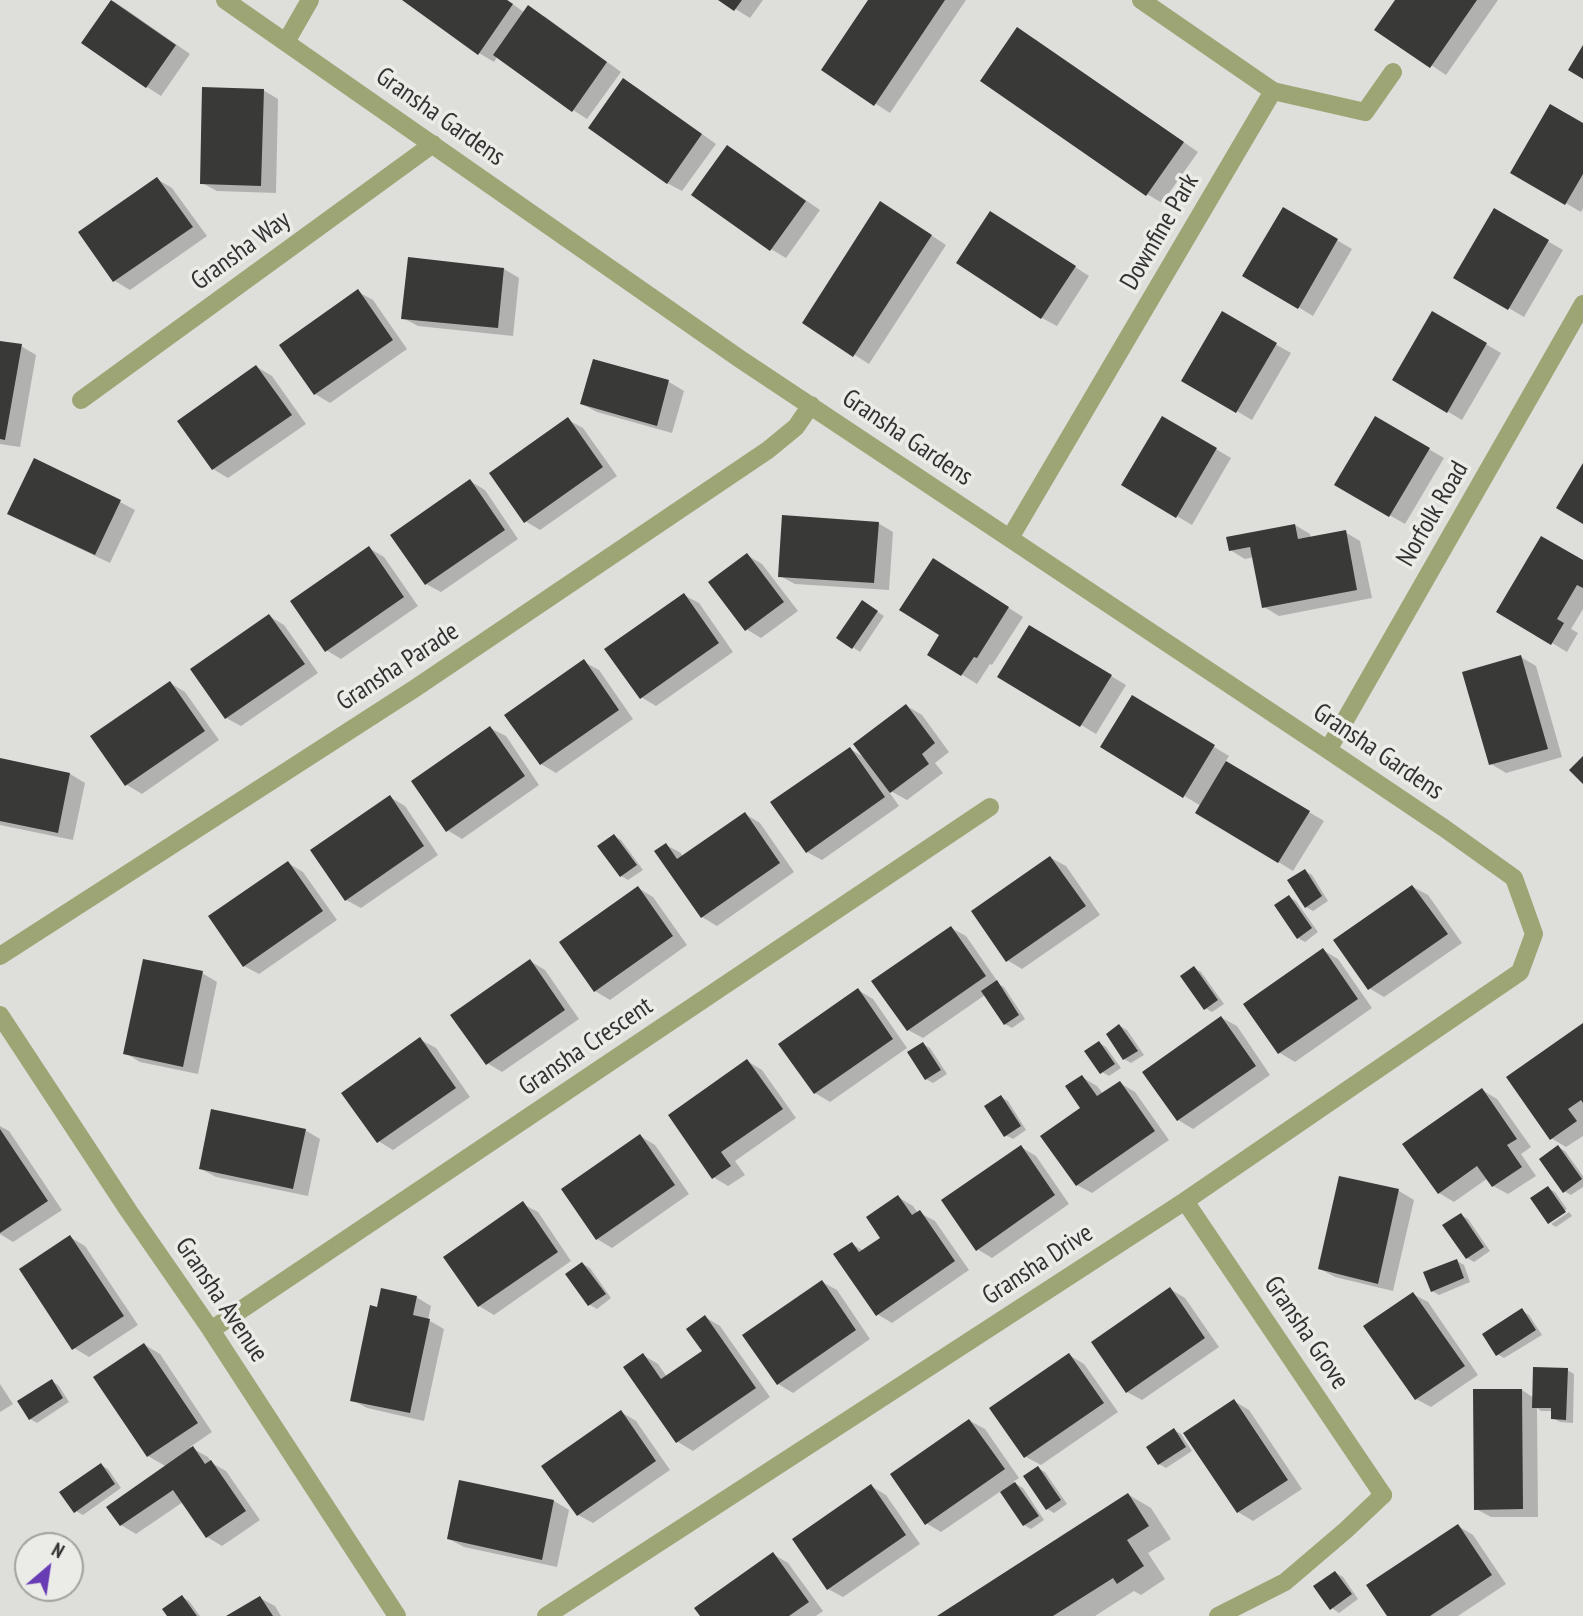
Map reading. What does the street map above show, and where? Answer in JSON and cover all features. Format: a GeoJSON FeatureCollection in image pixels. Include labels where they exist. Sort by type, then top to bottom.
{"type":"FeatureCollection","features":[{"type":"Feature","properties":{"kind":"street","name":"Gransha Gardens"},"geometry":{"type":"LineString","coordinates":[[225,0],[740,359],[1444,828],[1514,878],[1534,934]]}},
{"type":"Feature","properties":{"kind":"street"},"geometry":{"type":"LineString","coordinates":[[286,42],[310,0]]}},
{"type":"Feature","properties":{"kind":"street"},"geometry":{"type":"LineString","coordinates":[[1141,0],[1273,91],[1365,112],[1393,72]]}},
{"type":"Feature","properties":{"kind":"street","name":"Downfine Park"},"geometry":{"type":"LineString","coordinates":[[1010,538],[1273,91]]}},
{"type":"Feature","properties":{"kind":"street","name":"Gransha Way"},"geometry":{"type":"LineString","coordinates":[[81,400],[433,144]]}},
{"type":"Feature","properties":{"kind":"street","name":"Norfolk Road"},"geometry":{"type":"LineString","coordinates":[[1328,750],[1583,304]]}},
{"type":"Feature","properties":{"kind":"street","name":"Gransha Parade"},"geometry":{"type":"LineString","coordinates":[[0,956],[414,689],[768,450],[796,428],[811,405]]}},
{"type":"Feature","properties":{"kind":"street","name":"Gransha Crescent"},"geometry":{"type":"LineString","coordinates":[[211,1330],[990,807]]}},
{"type":"Feature","properties":{"kind":"street","name":"Gransha Drive"},"geometry":{"type":"LineString","coordinates":[[546,1616],[1185,1201],[1520,972],[1534,934]]}},
{"type":"Feature","properties":{"kind":"street","name":"Gransha Avenue"},"geometry":{"type":"LineString","coordinates":[[0,1015],[128,1210],[211,1330],[397,1616]]}},
{"type":"Feature","properties":{"kind":"street","name":"Gransha Grove"},"geometry":{"type":"LineString","coordinates":[[1185,1201],[1383,1495],[1285,1582],[1218,1616]]}},
{"type":"Feature","properties":{"kind":"building"},"geometry":{"type":"Polygon","coordinates":[[[111,0],[176,45],[146,88],[81,43],[111,0]]]}},
{"type":"Feature","properties":{"kind":"building"},"geometry":{"type":"Polygon","coordinates":[[[402,0],[507,0],[513,4],[478,55],[402,0]]]}},
{"type":"Feature","properties":{"kind":"building"},"geometry":{"type":"Polygon","coordinates":[[[718,0],[742,0],[734,11],[718,0]]]}},
{"type":"Feature","properties":{"kind":"building"},"geometry":{"type":"Polygon","coordinates":[[[868,0],[945,0],[874,106],[821,70],[868,0]]]}},
{"type":"Feature","properties":{"kind":"building"},"geometry":{"type":"Polygon","coordinates":[[[1395,0],[1477,0],[1430,68],[1374,30],[1395,0]]]}},
{"type":"Feature","properties":{"kind":"building"},"geometry":{"type":"Polygon","coordinates":[[[528,5],[607,62],[572,112],[493,55],[528,5]]]}},
{"type":"Feature","properties":{"kind":"building"},"geometry":{"type":"Polygon","coordinates":[[[1017,27],[1184,142],[1146,196],[980,81],[1017,27]]]}},
{"type":"Feature","properties":{"kind":"building"},"geometry":{"type":"Polygon","coordinates":[[[1583,45],[1583,79],[1568,70],[1583,45]]]}},
{"type":"Feature","properties":{"kind":"building"},"geometry":{"type":"Polygon","coordinates":[[[623,78],[702,134],[667,184],[588,128],[623,78]]]}},
{"type":"Feature","properties":{"kind":"building"},"geometry":{"type":"Polygon","coordinates":[[[202,87],[264,89],[261,186],[200,184],[202,87]]]}},
{"type":"Feature","properties":{"kind":"building"},"geometry":{"type":"Polygon","coordinates":[[[1550,104],[1583,123],[1583,174],[1565,205],[1510,173],[1550,104]]]}},
{"type":"Feature","properties":{"kind":"building"},"geometry":{"type":"Polygon","coordinates":[[[727,145],[806,201],[770,251],[691,195],[727,145]]]}},
{"type":"Feature","properties":{"kind":"building"},"geometry":{"type":"Polygon","coordinates":[[[157,177],[193,227],[113,282],[78,232],[157,177]]]}},
{"type":"Feature","properties":{"kind":"building"},"geometry":{"type":"Polygon","coordinates":[[[880,201],[932,235],[853,357],[802,323],[880,201]]]}},
{"type":"Feature","properties":{"kind":"building"},"geometry":{"type":"Polygon","coordinates":[[[1283,207],[1338,239],[1298,309],[1242,276],[1283,207]]]}},
{"type":"Feature","properties":{"kind":"building"},"geometry":{"type":"Polygon","coordinates":[[[1494,208],[1549,240],[1508,310],[1453,278],[1494,208]]]}},
{"type":"Feature","properties":{"kind":"building"},"geometry":{"type":"Polygon","coordinates":[[[990,211],[1076,266],[1041,319],[956,263],[990,211]]]}},
{"type":"Feature","properties":{"kind":"building"},"geometry":{"type":"Polygon","coordinates":[[[408,257],[504,268],[498,328],[401,319],[408,257]]]}},
{"type":"Feature","properties":{"kind":"building"},"geometry":{"type":"Polygon","coordinates":[[[358,289],[393,340],[314,395],[279,345],[358,289]]]}},
{"type":"Feature","properties":{"kind":"building"},"geometry":{"type":"Polygon","coordinates":[[[1222,311],[1277,343],[1236,413],[1181,381],[1222,311]]]}},
{"type":"Feature","properties":{"kind":"building"},"geometry":{"type":"Polygon","coordinates":[[[1432,311],[1487,343],[1447,413],[1392,380],[1432,311]]]}},
{"type":"Feature","properties":{"kind":"building"},"geometry":{"type":"Polygon","coordinates":[[[0,341],[22,344],[5,440],[0,439],[0,341]]]}},
{"type":"Feature","properties":{"kind":"building"},"geometry":{"type":"Polygon","coordinates":[[[593,359],[669,380],[657,426],[580,404],[593,359]]]}},
{"type":"Feature","properties":{"kind":"building"},"geometry":{"type":"Polygon","coordinates":[[[256,365],[292,415],[212,470],[177,421],[256,365]]]}},
{"type":"Feature","properties":{"kind":"building"},"geometry":{"type":"Polygon","coordinates":[[[1162,416],[1217,448],[1176,518],[1121,485],[1162,416]]]}},
{"type":"Feature","properties":{"kind":"building"},"geometry":{"type":"Polygon","coordinates":[[[1375,416],[1430,448],[1389,517],[1334,485],[1375,416]]]}},
{"type":"Feature","properties":{"kind":"building"},"geometry":{"type":"Polygon","coordinates":[[[568,417],[603,467],[524,523],[489,473],[568,417]]]}},
{"type":"Feature","properties":{"kind":"building"},"geometry":{"type":"Polygon","coordinates":[[[34,458],[121,500],[95,555],[7,514],[34,458]]]}},
{"type":"Feature","properties":{"kind":"building"},"geometry":{"type":"Polygon","coordinates":[[[1583,463],[1583,524],[1556,508],[1583,463]]]}},
{"type":"Feature","properties":{"kind":"building"},"geometry":{"type":"Polygon","coordinates":[[[470,479],[505,530],[425,585],[390,535],[470,479]]]}},
{"type":"Feature","properties":{"kind":"building"},"geometry":{"type":"Polygon","coordinates":[[[782,515],[879,522],[874,583],[778,577],[782,515]]]}},
{"type":"Feature","properties":{"kind":"building"},"geometry":{"type":"Polygon","coordinates":[[[1295,524],[1298,539],[1346,530],[1357,590],[1262,608],[1250,547],[1229,551],[1226,537],[1295,524]]]}},
{"type":"Feature","properties":{"kind":"building"},"geometry":{"type":"Polygon","coordinates":[[[1541,536],[1583,560],[1583,588],[1577,585],[1557,619],[1564,623],[1551,645],[1496,612],[1541,536]]]}},
{"type":"Feature","properties":{"kind":"building"},"geometry":{"type":"Polygon","coordinates":[[[369,546],[404,597],[325,652],[290,601],[369,546]]]}},
{"type":"Feature","properties":{"kind":"building"},"geometry":{"type":"Polygon","coordinates":[[[747,553],[784,602],[745,631],[708,582],[747,553]]]}},
{"type":"Feature","properties":{"kind":"building"},"geometry":{"type":"Polygon","coordinates":[[[933,558],[1009,607],[977,658],[974,657],[961,676],[927,655],[939,635],[899,610],[933,558]]]}},
{"type":"Feature","properties":{"kind":"building"},"geometry":{"type":"Polygon","coordinates":[[[684,593],[719,643],[640,699],[604,649],[684,593]]]}},
{"type":"Feature","properties":{"kind":"building"},"geometry":{"type":"Polygon","coordinates":[[[862,600],[878,611],[852,649],[836,638],[862,600]]]}},
{"type":"Feature","properties":{"kind":"building"},"geometry":{"type":"Polygon","coordinates":[[[269,614],[305,664],[225,719],[190,669],[269,614]]]}},
{"type":"Feature","properties":{"kind":"building"},"geometry":{"type":"Polygon","coordinates":[[[1029,625],[1112,675],[1080,727],[997,677],[1029,625]]]}},
{"type":"Feature","properties":{"kind":"building"},"geometry":{"type":"Polygon","coordinates":[[[1521,655],[1548,749],[1489,765],[1462,672],[1521,655]]]}},
{"type":"Feature","properties":{"kind":"building"},"geometry":{"type":"Polygon","coordinates":[[[584,659],[619,710],[540,765],[504,715],[584,659]]]}},
{"type":"Feature","properties":{"kind":"building"},"geometry":{"type":"Polygon","coordinates":[[[170,681],[205,731],[125,786],[90,736],[170,681]]]}},
{"type":"Feature","properties":{"kind":"building"},"geometry":{"type":"Polygon","coordinates":[[[1132,695],[1215,745],[1183,798],[1100,747],[1132,695]]]}},
{"type":"Feature","properties":{"kind":"building"},"geometry":{"type":"Polygon","coordinates":[[[906,704],[935,743],[922,754],[929,764],[890,793],[853,744],[906,704]]]}},
{"type":"Feature","properties":{"kind":"building"},"geometry":{"type":"Polygon","coordinates":[[[490,726],[525,776],[446,832],[411,781],[490,726]]]}},
{"type":"Feature","properties":{"kind":"building"},"geometry":{"type":"Polygon","coordinates":[[[850,747],[885,797],[806,853],[770,802],[850,747]]]}},
{"type":"Feature","properties":{"kind":"building"},"geometry":{"type":"Polygon","coordinates":[[[1583,756],[1583,784],[1569,770],[1583,756]]]}},
{"type":"Feature","properties":{"kind":"building"},"geometry":{"type":"Polygon","coordinates":[[[0,758],[70,773],[58,833],[0,821],[0,758]]]}},
{"type":"Feature","properties":{"kind":"building"},"geometry":{"type":"Polygon","coordinates":[[[1226,761],[1310,811],[1278,863],[1195,813],[1226,761]]]}},
{"type":"Feature","properties":{"kind":"building"},"geometry":{"type":"Polygon","coordinates":[[[390,795],[424,846],[345,901],[310,850],[390,795]]]}},
{"type":"Feature","properties":{"kind":"building"},"geometry":{"type":"Polygon","coordinates":[[[745,812],[780,863],[701,918],[654,851],[666,843],[677,859],[745,812]]]}},
{"type":"Feature","properties":{"kind":"building"},"geometry":{"type":"Polygon","coordinates":[[[614,834],[637,865],[620,877],[597,846],[614,834]]]}},
{"type":"Feature","properties":{"kind":"building"},"geometry":{"type":"Polygon","coordinates":[[[1050,856],[1086,906],[1006,962],[971,911],[1050,856]]]}},
{"type":"Feature","properties":{"kind":"building"},"geometry":{"type":"Polygon","coordinates":[[[288,861],[323,911],[243,967],[208,916],[288,861]]]}},
{"type":"Feature","properties":{"kind":"building"},"geometry":{"type":"Polygon","coordinates":[[[1305,869],[1322,896],[1305,908],[1287,880],[1305,869]]]}},
{"type":"Feature","properties":{"kind":"building"},"geometry":{"type":"Polygon","coordinates":[[[1412,885],[1448,934],[1368,990],[1333,940],[1412,885]]]}},
{"type":"Feature","properties":{"kind":"building"},"geometry":{"type":"Polygon","coordinates":[[[638,886],[673,936],[594,992],[559,942],[638,886]]]}},
{"type":"Feature","properties":{"kind":"building"},"geometry":{"type":"Polygon","coordinates":[[[1289,895],[1312,928],[1297,939],[1274,905],[1289,895]]]}},
{"type":"Feature","properties":{"kind":"building"},"geometry":{"type":"Polygon","coordinates":[[[951,926],[986,976],[907,1031],[871,981],[951,926]]]}},
{"type":"Feature","properties":{"kind":"building"},"geometry":{"type":"Polygon","coordinates":[[[1323,948],[1358,999],[1278,1054],[1243,1004],[1323,948]]]}},
{"type":"Feature","properties":{"kind":"building"},"geometry":{"type":"Polygon","coordinates":[[[143,959],[203,971],[183,1067],[123,1054],[143,959]]]}},
{"type":"Feature","properties":{"kind":"building"},"geometry":{"type":"Polygon","coordinates":[[[530,959],[565,1010],[486,1065],[450,1015],[530,959]]]}},
{"type":"Feature","properties":{"kind":"building"},"geometry":{"type":"Polygon","coordinates":[[[1194,966],[1218,1000],[1204,1010],[1180,976],[1194,966]]]}},
{"type":"Feature","properties":{"kind":"building"},"geometry":{"type":"Polygon","coordinates":[[[997,980],[1019,1015],[1004,1025],[981,991],[997,980]]]}},
{"type":"Feature","properties":{"kind":"building"},"geometry":{"type":"Polygon","coordinates":[[[858,988],[893,1039],[814,1094],[778,1044],[858,988]]]}},
{"type":"Feature","properties":{"kind":"building"},"geometry":{"type":"Polygon","coordinates":[[[1221,1016],[1256,1066],[1177,1121],[1142,1072],[1221,1016]]]}},
{"type":"Feature","properties":{"kind":"building"},"geometry":{"type":"Polygon","coordinates":[[[1583,1023],[1583,1103],[1581,1100],[1568,1109],[1577,1121],[1550,1140],[1506,1077],[1583,1023]]]}},
{"type":"Feature","properties":{"kind":"building"},"geometry":{"type":"Polygon","coordinates":[[[1119,1024],[1138,1051],[1123,1060],[1106,1034],[1119,1024]]]}},
{"type":"Feature","properties":{"kind":"building"},"geometry":{"type":"Polygon","coordinates":[[[420,1037],[456,1088],[377,1143],[341,1093],[420,1037]]]}},
{"type":"Feature","properties":{"kind":"building"},"geometry":{"type":"Polygon","coordinates":[[[1099,1041],[1115,1064],[1100,1074],[1084,1051],[1099,1041]]]}},
{"type":"Feature","properties":{"kind":"building"},"geometry":{"type":"Polygon","coordinates":[[[923,1042],[941,1070],[925,1080],[907,1052],[923,1042]]]}},
{"type":"Feature","properties":{"kind":"building"},"geometry":{"type":"Polygon","coordinates":[[[747,1059],[783,1109],[721,1152],[731,1166],[712,1179],[668,1115],[747,1059]]]}},
{"type":"Feature","properties":{"kind":"building"},"geometry":{"type":"Polygon","coordinates":[[[1082,1075],[1097,1096],[1120,1081],[1155,1131],[1076,1186],[1040,1136],[1080,1108],[1065,1086],[1082,1075]]]}},
{"type":"Feature","properties":{"kind":"building"},"geometry":{"type":"Polygon","coordinates":[[[1482,1088],[1517,1139],[1507,1145],[1522,1167],[1492,1187],[1477,1166],[1438,1194],[1402,1144],[1482,1088]]]}},
{"type":"Feature","properties":{"kind":"building"},"geometry":{"type":"Polygon","coordinates":[[[1001,1095],[1021,1126],[1004,1137],[984,1106],[1001,1095]]]}},
{"type":"Feature","properties":{"kind":"building"},"geometry":{"type":"Polygon","coordinates":[[[211,1109],[306,1129],[293,1189],[199,1169],[211,1109]]]}},
{"type":"Feature","properties":{"kind":"building"},"geometry":{"type":"Polygon","coordinates":[[[0,1129],[48,1201],[0,1233],[0,1129]]]}},
{"type":"Feature","properties":{"kind":"building"},"geometry":{"type":"Polygon","coordinates":[[[640,1134],[675,1185],[596,1240],[561,1189],[640,1134]]]}},
{"type":"Feature","properties":{"kind":"building"},"geometry":{"type":"Polygon","coordinates":[[[1021,1145],[1055,1195],[976,1251],[941,1200],[1021,1145]]]}},
{"type":"Feature","properties":{"kind":"building"},"geometry":{"type":"Polygon","coordinates":[[[1558,1145],[1582,1179],[1563,1193],[1539,1159],[1558,1145]]]}},
{"type":"Feature","properties":{"kind":"building"},"geometry":{"type":"Polygon","coordinates":[[[1339,1176],[1399,1189],[1378,1284],[1318,1269],[1339,1176]]]}},
{"type":"Feature","properties":{"kind":"building"},"geometry":{"type":"Polygon","coordinates":[[[1548,1186],[1566,1212],[1548,1224],[1530,1198],[1548,1186]]]}},
{"type":"Feature","properties":{"kind":"building"},"geometry":{"type":"Polygon","coordinates":[[[898,1195],[912,1215],[920,1210],[955,1261],[876,1316],[833,1254],[852,1242],[859,1252],[880,1238],[866,1217],[898,1195]]]}},
{"type":"Feature","properties":{"kind":"building"},"geometry":{"type":"Polygon","coordinates":[[[523,1201],[558,1252],[478,1307],[443,1257],[523,1201]]]}},
{"type":"Feature","properties":{"kind":"building"},"geometry":{"type":"Polygon","coordinates":[[[1461,1213],[1484,1247],[1466,1259],[1442,1225],[1461,1213]]]}},
{"type":"Feature","properties":{"kind":"building"},"geometry":{"type":"Polygon","coordinates":[[[70,1235],[124,1316],[72,1350],[19,1269],[70,1235]]]}},
{"type":"Feature","properties":{"kind":"building"},"geometry":{"type":"Polygon","coordinates":[[[1457,1259],[1464,1278],[1431,1292],[1423,1272],[1457,1259]]]}},
{"type":"Feature","properties":{"kind":"building"},"geometry":{"type":"Polygon","coordinates":[[[582,1262],[606,1294],[588,1306],[565,1274],[582,1262]]]}},
{"type":"Feature","properties":{"kind":"building"},"geometry":{"type":"Polygon","coordinates":[[[822,1280],[856,1330],[777,1385],[742,1335],[822,1280]]]}},
{"type":"Feature","properties":{"kind":"building"},"geometry":{"type":"Polygon","coordinates":[[[1170,1287],[1205,1338],[1126,1393],[1091,1342],[1170,1287]]]}},
{"type":"Feature","properties":{"kind":"building"},"geometry":{"type":"Polygon","coordinates":[[[381,1288],[417,1296],[413,1315],[430,1319],[410,1413],[350,1401],[370,1305],[377,1307],[381,1288]]]}},
{"type":"Feature","properties":{"kind":"building"},"geometry":{"type":"Polygon","coordinates":[[[1413,1292],[1465,1366],[1415,1400],[1363,1326],[1413,1292]]]}},
{"type":"Feature","properties":{"kind":"building"},"geometry":{"type":"Polygon","coordinates":[[[1522,1308],[1536,1330],[1496,1356],[1482,1334],[1522,1308]]]}},
{"type":"Feature","properties":{"kind":"building"},"geometry":{"type":"Polygon","coordinates":[[[705,1315],[756,1388],[676,1443],[623,1367],[643,1353],[661,1379],[702,1351],[686,1329],[705,1315]]]}},
{"type":"Feature","properties":{"kind":"building"},"geometry":{"type":"Polygon","coordinates":[[[144,1343],[198,1423],[147,1457],[93,1377],[144,1343]]]}},
{"type":"Feature","properties":{"kind":"building"},"geometry":{"type":"Polygon","coordinates":[[[1069,1353],[1104,1403],[1024,1458],[989,1408],[1069,1353]]]}},
{"type":"Feature","properties":{"kind":"building"},"geometry":{"type":"Polygon","coordinates":[[[1533,1367],[1568,1368],[1566,1420],[1551,1419],[1551,1408],[1532,1408],[1533,1367]]]}},
{"type":"Feature","properties":{"kind":"building"},"geometry":{"type":"Polygon","coordinates":[[[52,1379],[63,1398],[29,1420],[17,1401],[52,1379]]]}},
{"type":"Feature","properties":{"kind":"building"},"geometry":{"type":"Polygon","coordinates":[[[1473,1389],[1522,1389],[1523,1509],[1474,1510],[1473,1389]]]}},
{"type":"Feature","properties":{"kind":"building"},"geometry":{"type":"Polygon","coordinates":[[[1234,1399],[1288,1480],[1237,1513],[1183,1433],[1234,1399]]]}},
{"type":"Feature","properties":{"kind":"building"},"geometry":{"type":"Polygon","coordinates":[[[621,1410],[656,1461],[577,1516],[541,1466],[621,1410]]]}},
{"type":"Feature","properties":{"kind":"building"},"geometry":{"type":"Polygon","coordinates":[[[969,1419],[1005,1469],[925,1525],[890,1474],[969,1419]]]}},
{"type":"Feature","properties":{"kind":"building"},"geometry":{"type":"Polygon","coordinates":[[[1174,1428],[1186,1447],[1158,1465],[1146,1447],[1174,1428]]]}},
{"type":"Feature","properties":{"kind":"building"},"geometry":{"type":"Polygon","coordinates":[[[193,1446],[205,1464],[211,1460],[246,1511],[206,1538],[173,1490],[120,1526],[106,1507],[193,1446]]]}},
{"type":"Feature","properties":{"kind":"building"},"geometry":{"type":"Polygon","coordinates":[[[101,1463],[115,1484],[74,1513],[59,1492],[101,1463]]]}},
{"type":"Feature","properties":{"kind":"building"},"geometry":{"type":"Polygon","coordinates":[[[1038,1466],[1061,1500],[1046,1510],[1023,1476],[1038,1466]]]}},
{"type":"Feature","properties":{"kind":"building"},"geometry":{"type":"Polygon","coordinates":[[[459,1480],[554,1500],[542,1560],[447,1539],[459,1480]]]}},
{"type":"Feature","properties":{"kind":"building"},"geometry":{"type":"Polygon","coordinates":[[[1015,1482],[1039,1516],[1023,1526],[1000,1492],[1015,1482]]]}},
{"type":"Feature","properties":{"kind":"building"},"geometry":{"type":"Polygon","coordinates":[[[871,1484],[906,1535],[827,1590],[792,1539],[871,1484]]]}},
{"type":"Feature","properties":{"kind":"building"},"geometry":{"type":"Polygon","coordinates":[[[1128,1493],[1149,1526],[1127,1540],[1144,1566],[1117,1584],[1113,1578],[1053,1616],[937,1616],[1128,1493]]]}},
{"type":"Feature","properties":{"kind":"building"},"geometry":{"type":"Polygon","coordinates":[[[1458,1524],[1492,1575],[1430,1616],[1387,1616],[1366,1585],[1458,1524]]]}},
{"type":"Feature","properties":{"kind":"building"},"geometry":{"type":"Polygon","coordinates":[[[773,1552],[809,1602],[789,1616],[700,1616],[694,1608],[773,1552]]]}},
{"type":"Feature","properties":{"kind":"building"},"geometry":{"type":"Polygon","coordinates":[[[1335,1571],[1352,1594],[1330,1610],[1313,1586],[1335,1571]]]}},
{"type":"Feature","properties":{"kind":"building"},"geometry":{"type":"Polygon","coordinates":[[[182,1595],[197,1616],[167,1616],[162,1609],[182,1595]]]}},
{"type":"Feature","properties":{"kind":"building"},"geometry":{"type":"Polygon","coordinates":[[[260,1596],[273,1616],[226,1616],[260,1596]]]}}]}
